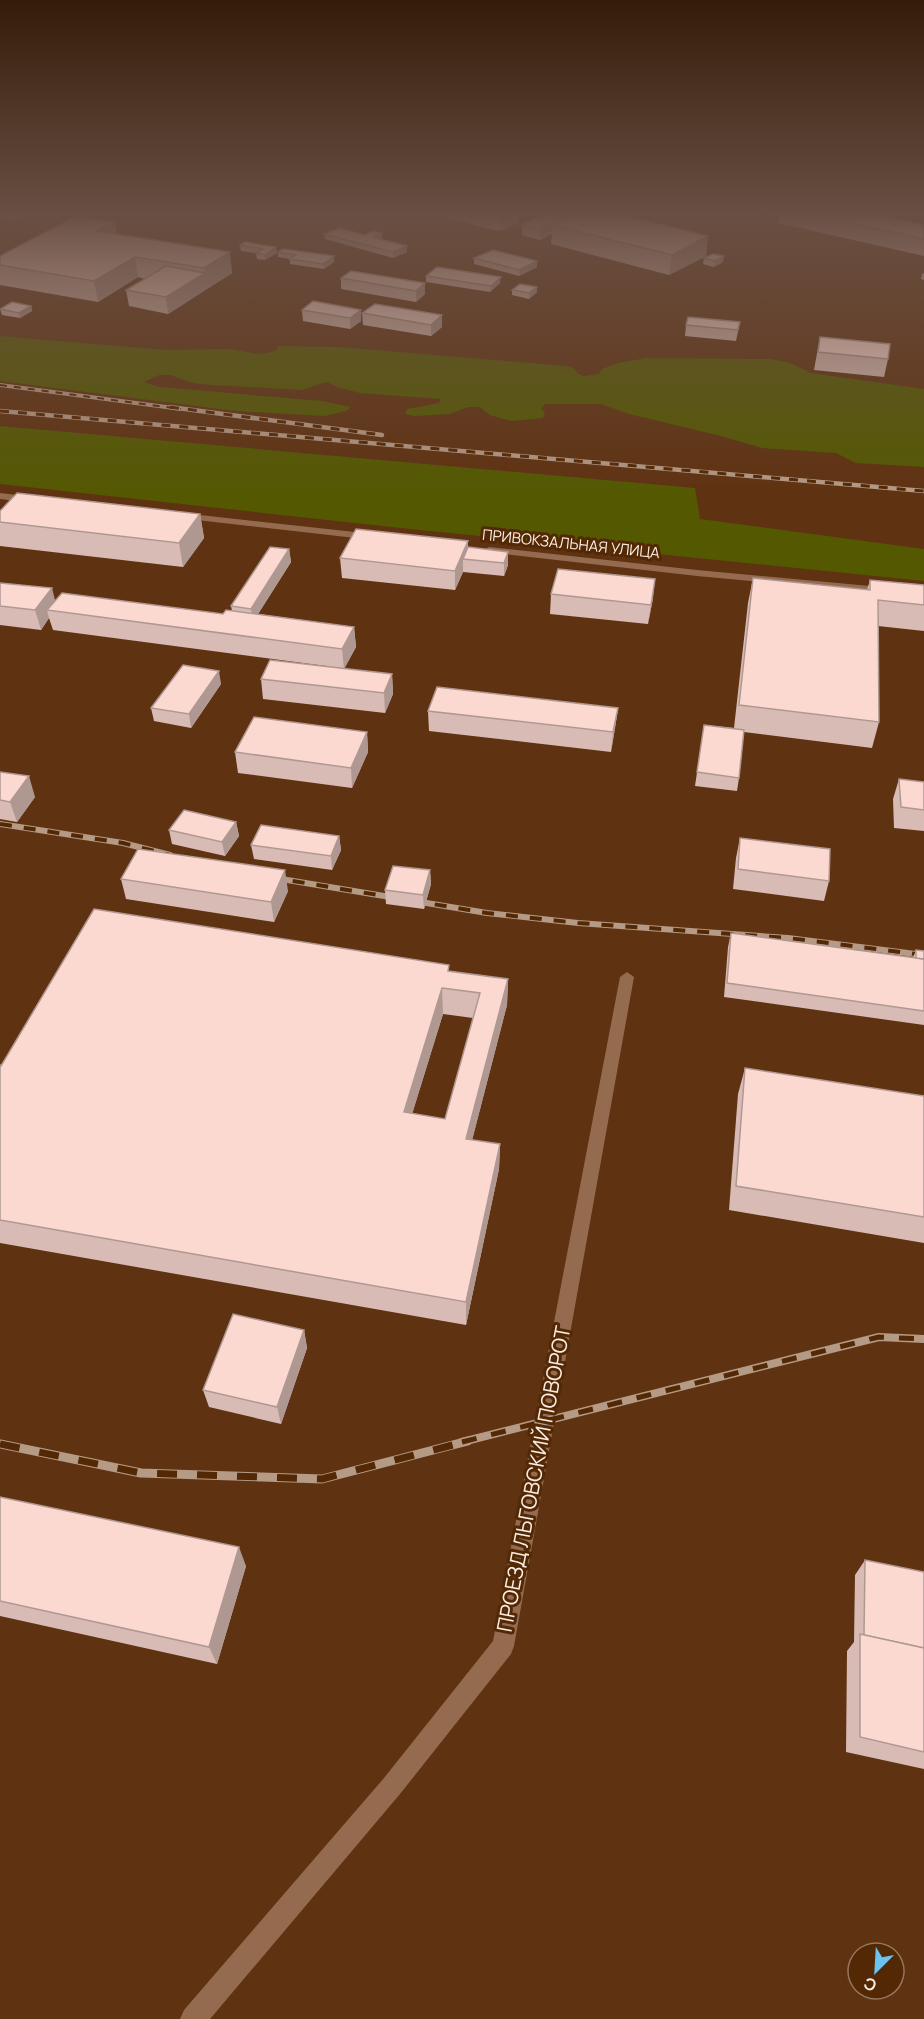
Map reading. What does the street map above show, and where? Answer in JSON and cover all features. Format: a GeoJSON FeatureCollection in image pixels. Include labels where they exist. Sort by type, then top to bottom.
{"type":"FeatureCollection","features":[{"type":"Feature","properties":{"kind":"street"},"geometry":{"type":"LineString","coordinates":[[0,496],[46,501]]}},
{"type":"Feature","properties":{"kind":"street"},"geometry":{"type":"LineString","coordinates":[[175,516],[388,539]]}},
{"type":"Feature","properties":{"kind":"street","name":"ПРИВОКЗАЛЬНАЯ УЛИЦА"},"geometry":{"type":"LineString","coordinates":[[483,550],[924,594]]}},
{"type":"Feature","properties":{"kind":"street","name":"ПРОЕЗД ЛЬГОВСКИЙ ПОВОРОТ"},"geometry":{"type":"LineString","coordinates":[[193,2019],[392,1786],[503,1646],[627,977]]}},
{"type":"Feature","properties":{"kind":"shaded area"},"geometry":{"type":"Polygon","coordinates":[[[0,336],[167,350],[231,349],[258,354],[276,350],[278,346],[339,347],[567,366],[583,376],[599,374],[602,369],[618,363],[646,358],[771,359],[790,363],[811,373],[924,389],[924,467],[856,463],[836,453],[762,448],[629,414],[601,404],[545,404],[541,409],[545,413],[543,418],[511,421],[490,415],[480,407],[468,407],[450,414],[415,416],[405,414],[407,409],[439,403],[441,399],[360,393],[327,382],[301,390],[193,383],[170,375],[159,375],[144,382],[159,387],[322,401],[351,407],[346,411],[325,416],[235,411],[0,381],[0,336]]]}},
{"type":"Feature","properties":{"kind":"shaded area"},"geometry":{"type":"Polygon","coordinates":[[[0,426],[695,488],[700,519],[924,549],[924,581],[410,529],[0,484],[0,426]]]}},
{"type":"Feature","properties":{"kind":"building"},"geometry":{"type":"Polygon","coordinates":[[[5,306],[31,306],[19,313],[0,309],[5,306]]]}},
{"type":"Feature","properties":{"kind":"building"},"geometry":{"type":"Polygon","coordinates":[[[307,306],[341,306],[361,310],[350,318],[302,310],[307,306]]]}},
{"type":"Feature","properties":{"kind":"building"},"geometry":{"type":"Polygon","coordinates":[[[372,306],[389,306],[442,315],[431,325],[362,313],[372,306]]]}},
{"type":"Feature","properties":{"kind":"building"},"geometry":{"type":"Polygon","coordinates":[[[688,317],[740,322],[738,330],[686,325],[688,317]]]}},
{"type":"Feature","properties":{"kind":"building"},"geometry":{"type":"Polygon","coordinates":[[[820,337],[890,344],[888,359],[818,352],[820,337]]]}},
{"type":"Feature","properties":{"kind":"building"},"geometry":{"type":"Polygon","coordinates":[[[17,493],[200,514],[179,543],[0,522],[0,511],[17,493]]]}},
{"type":"Feature","properties":{"kind":"building"},"geometry":{"type":"Polygon","coordinates":[[[356,529],[468,541],[455,571],[340,558],[356,529]]]}},
{"type":"Feature","properties":{"kind":"building"},"geometry":{"type":"Polygon","coordinates":[[[270,547],[289,549],[251,609],[231,606],[270,547]]]}},
{"type":"Feature","properties":{"kind":"building"},"geometry":{"type":"Polygon","coordinates":[[[468,547],[508,552],[504,563],[463,559],[468,547]]]}},
{"type":"Feature","properties":{"kind":"building"},"geometry":{"type":"Polygon","coordinates":[[[558,569],[655,579],[651,605],[551,594],[558,569]]]}},
{"type":"Feature","properties":{"kind":"building"},"geometry":{"type":"Polygon","coordinates":[[[753,578],[870,590],[870,580],[924,585],[924,605],[878,600],[879,722],[739,705],[753,578]]]}},
{"type":"Feature","properties":{"kind":"building"},"geometry":{"type":"Polygon","coordinates":[[[0,583],[52,588],[35,610],[0,606],[0,583]]]}},
{"type":"Feature","properties":{"kind":"building"},"geometry":{"type":"Polygon","coordinates":[[[62,593],[223,614],[226,610],[354,627],[342,649],[47,610],[62,593]]]}},
{"type":"Feature","properties":{"kind":"building"},"geometry":{"type":"Polygon","coordinates":[[[270,660],[392,674],[384,693],[261,679],[270,660]]]}},
{"type":"Feature","properties":{"kind":"building"},"geometry":{"type":"Polygon","coordinates":[[[183,665],[219,671],[189,714],[151,708],[183,665]]]}},
{"type":"Feature","properties":{"kind":"building"},"geometry":{"type":"Polygon","coordinates":[[[437,687],[618,708],[613,732],[428,711],[437,687]]]}},
{"type":"Feature","properties":{"kind":"building"},"geometry":{"type":"Polygon","coordinates":[[[254,717],[367,732],[351,768],[235,752],[254,717]]]}},
{"type":"Feature","properties":{"kind":"building"},"geometry":{"type":"Polygon","coordinates":[[[704,725],[744,730],[739,778],[697,772],[704,725]]]}},
{"type":"Feature","properties":{"kind":"building"},"geometry":{"type":"Polygon","coordinates":[[[0,772],[29,776],[10,802],[0,800],[0,772]]]}},
{"type":"Feature","properties":{"kind":"building"},"geometry":{"type":"Polygon","coordinates":[[[899,779],[924,782],[924,810],[901,807],[899,779]]]}},
{"type":"Feature","properties":{"kind":"building"},"geometry":{"type":"Polygon","coordinates":[[[184,810],[236,822],[222,842],[169,830],[184,810]]]}},
{"type":"Feature","properties":{"kind":"building"},"geometry":{"type":"Polygon","coordinates":[[[261,825],[339,836],[331,856],[251,845],[261,825]]]}},
{"type":"Feature","properties":{"kind":"building"},"geometry":{"type":"Polygon","coordinates":[[[740,838],[830,849],[829,881],[738,869],[740,838]]]}},
{"type":"Feature","properties":{"kind":"building"},"geometry":{"type":"Polygon","coordinates":[[[138,849],[285,870],[271,902],[121,879],[138,849]]]}},
{"type":"Feature","properties":{"kind":"building"},"geometry":{"type":"Polygon","coordinates":[[[393,866],[430,870],[423,895],[385,890],[393,866]]]}},
{"type":"Feature","properties":{"kind":"building"},"geometry":{"type":"Polygon","coordinates":[[[94,909],[449,965],[448,971],[508,979],[466,1139],[500,1144],[466,1302],[0,1220],[1,1066],[94,909]],[[442,988],[404,1112],[445,1119],[480,993],[442,988]]]}},
{"type":"Feature","properties":{"kind":"building"},"geometry":{"type":"Polygon","coordinates":[[[731,933],[924,959],[924,1011],[727,983],[731,933]]]}},
{"type":"Feature","properties":{"kind":"building"},"geometry":{"type":"Polygon","coordinates":[[[916,950],[924,951],[924,959],[916,958],[916,950]]]}},
{"type":"Feature","properties":{"kind":"building"},"geometry":{"type":"Polygon","coordinates":[[[745,1068],[924,1096],[924,1217],[736,1186],[745,1068]]]}},
{"type":"Feature","properties":{"kind":"building"},"geometry":{"type":"Polygon","coordinates":[[[233,1314],[304,1330],[277,1407],[203,1390],[233,1314]]]}},
{"type":"Feature","properties":{"kind":"building"},"geometry":{"type":"Polygon","coordinates":[[[0,1497],[239,1547],[209,1647],[0,1601],[0,1497]]]}},
{"type":"Feature","properties":{"kind":"building"},"geometry":{"type":"Polygon","coordinates":[[[865,1560],[924,1572],[924,1648],[864,1635],[865,1560]]]}},
{"type":"Feature","properties":{"kind":"building"},"geometry":{"type":"Polygon","coordinates":[[[860,1634],[924,1648],[924,1752],[860,1737],[860,1634]]]}},
{"type":"Feature","properties":{"kind":"railway"},"geometry":{"type":"LineString","coordinates":[[0,385],[181,409]]}},
{"type":"Feature","properties":{"kind":"railway"},"geometry":{"type":"LineString","coordinates":[[170,407],[382,435]]}},
{"type":"Feature","properties":{"kind":"railway"},"geometry":{"type":"LineString","coordinates":[[0,411],[924,491]]}},
{"type":"Feature","properties":{"kind":"railway"},"geometry":{"type":"LineString","coordinates":[[0,824],[123,843],[170,855]]}},
{"type":"Feature","properties":{"kind":"railway"},"geometry":{"type":"LineString","coordinates":[[269,877],[487,913],[578,923],[788,938],[924,955]]}},
{"type":"Feature","properties":{"kind":"railway"},"geometry":{"type":"LineString","coordinates":[[462,1442],[879,1337],[924,1339]]}},
{"type":"Feature","properties":{"kind":"railway"},"geometry":{"type":"LineString","coordinates":[[0,1444],[141,1473],[322,1479],[468,1441]]}}]}
